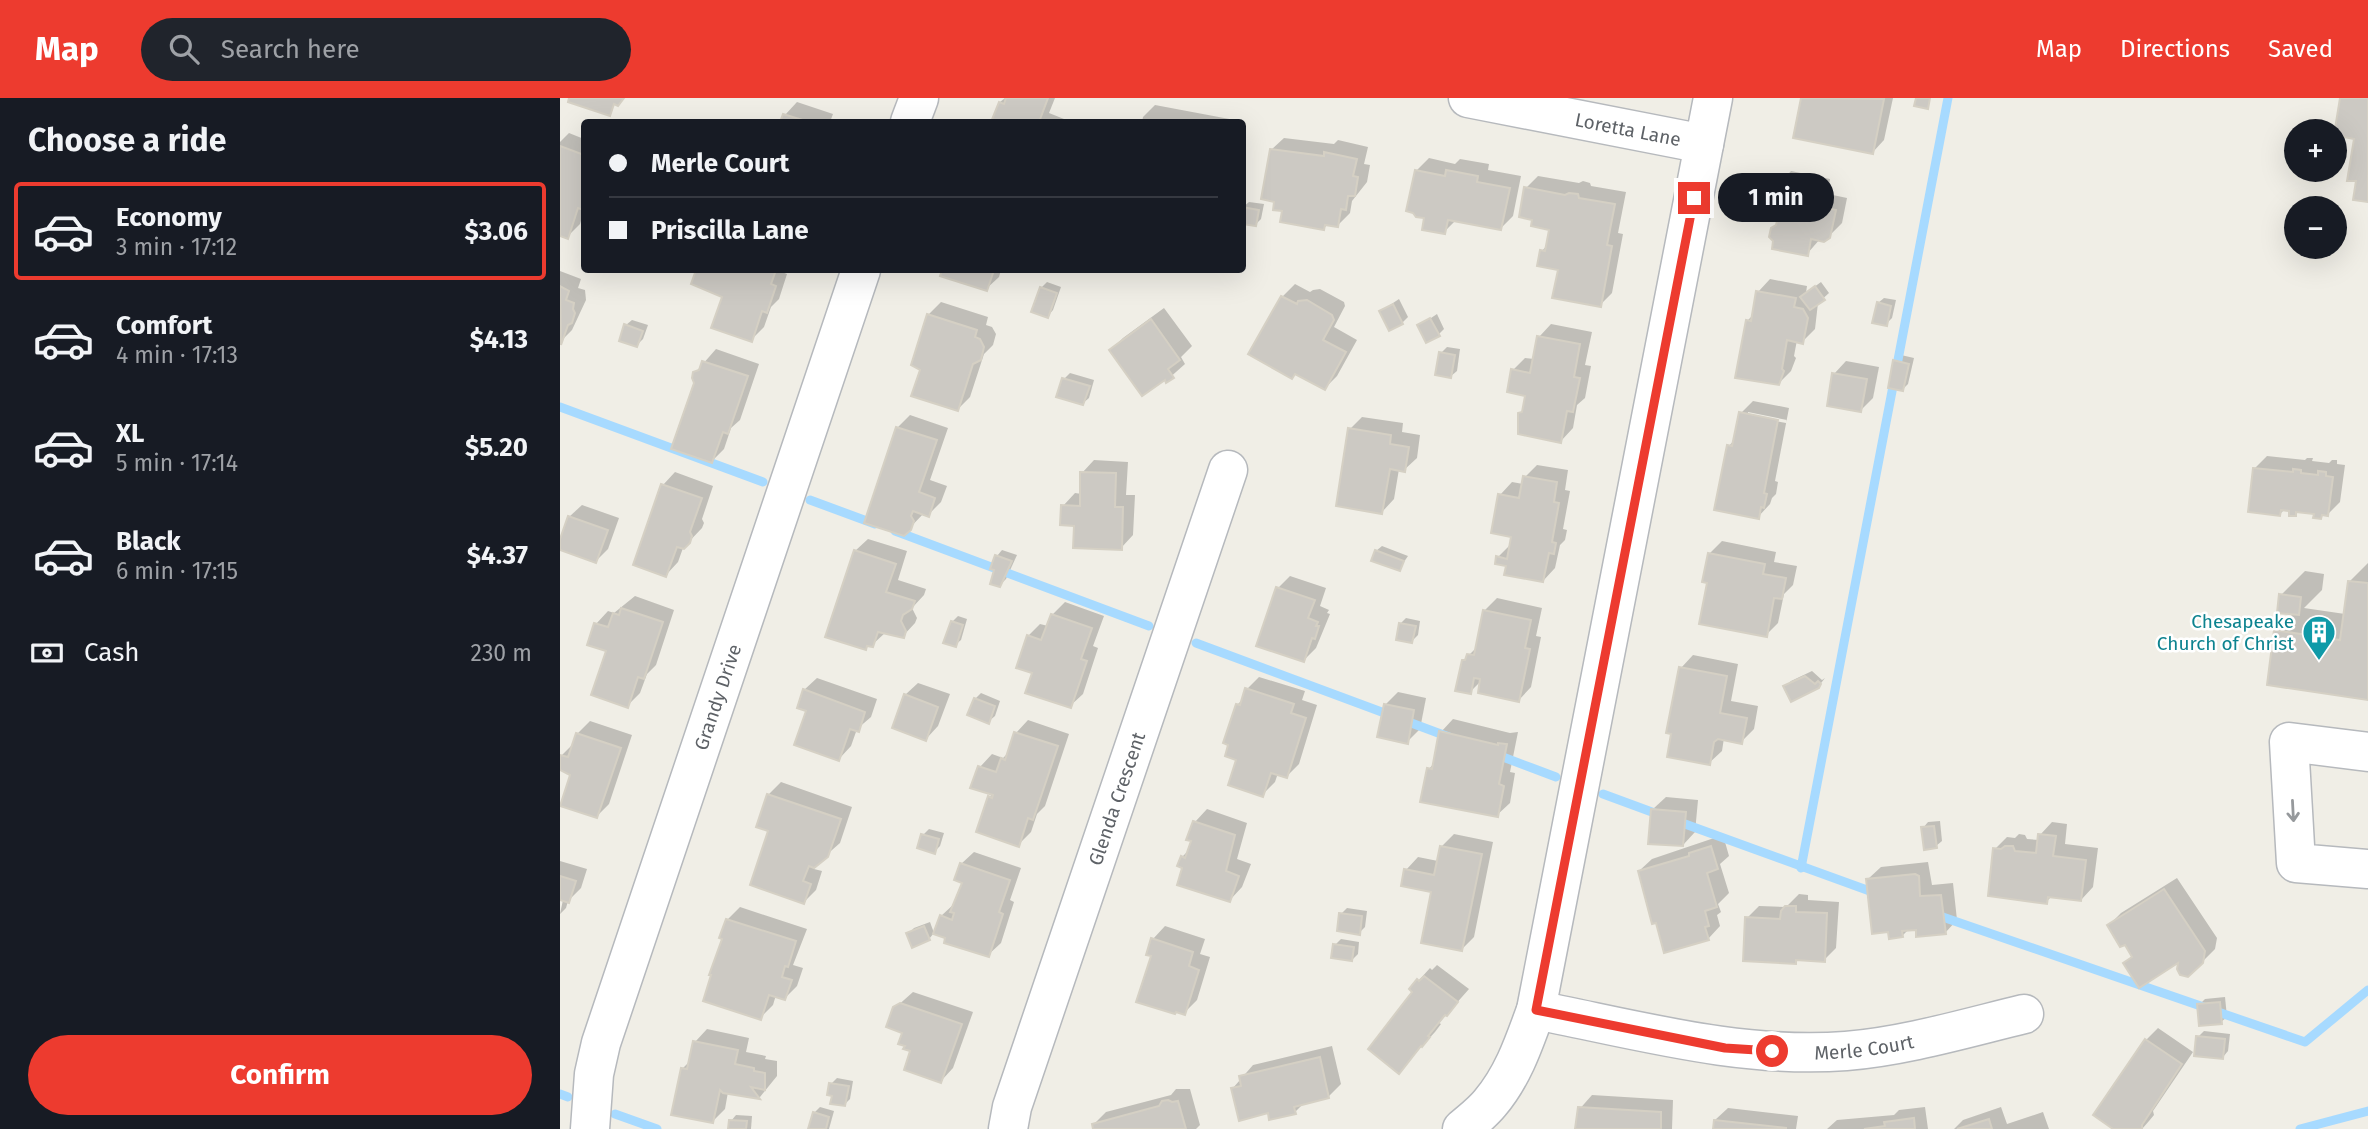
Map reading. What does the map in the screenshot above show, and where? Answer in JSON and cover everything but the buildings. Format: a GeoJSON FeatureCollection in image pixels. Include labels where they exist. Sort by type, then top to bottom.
{"type":"FeatureCollection","features":[{"type":"Feature","properties":{"kind":"street"},"geometry":{"type":"LineString","coordinates":[[911,119],[919,98]]}},
{"type":"Feature","properties":{"kind":"street","name":"Loretta Lane"},"geometry":{"type":"LineString","coordinates":[[1468,98],[1704,144]]}},
{"type":"Feature","properties":{"kind":"street"},"geometry":{"type":"LineString","coordinates":[[1462,1129],[1490,1104],[1507,1080],[1521,1052],[1536,1010],[1713,98]]}},
{"type":"Feature","properties":{"kind":"street","name":"Grandy Drive"},"geometry":{"type":"LineString","coordinates":[[590,1129],[594,1074],[601,1043],[860,273]]}},
{"type":"Feature","properties":{"kind":"street","name":"Glenda Crescent"},"geometry":{"type":"LineString","coordinates":[[1008,1129],[1012,1107],[1228,470]]}},
{"type":"Feature","properties":{"kind":"street"},"geometry":{"type":"LineString","coordinates":[[2368,752],[2289,742],[2297,863],[2368,869]]}},
{"type":"Feature","properties":{"kind":"street","name":"Merle Court"},"geometry":{"type":"LineString","coordinates":[[1536,1010],[1725,1048],[1795,1052],[1848,1051],[1908,1041],[2024,1014]]}},
{"type":"Feature","properties":{"kind":"waterway"},"geometry":{"type":"LineString","coordinates":[[1801,868],[1948,98]]}},
{"type":"Feature","properties":{"kind":"waterway"},"geometry":{"type":"LineString","coordinates":[[560,407],[763,482]]}},
{"type":"Feature","properties":{"kind":"waterway"},"geometry":{"type":"LineString","coordinates":[[810,500],[875,524]]}},
{"type":"Feature","properties":{"kind":"waterway"},"geometry":{"type":"LineString","coordinates":[[895,531],[1149,626]]}},
{"type":"Feature","properties":{"kind":"waterway"},"geometry":{"type":"LineString","coordinates":[[1196,643],[1449,737]]}},
{"type":"Feature","properties":{"kind":"waterway"},"geometry":{"type":"LineString","coordinates":[[1495,754],[1556,777]]}},
{"type":"Feature","properties":{"kind":"waterway"},"geometry":{"type":"LineString","coordinates":[[1603,794],[1660,815]]}},
{"type":"Feature","properties":{"kind":"waterway"},"geometry":{"type":"LineString","coordinates":[[1674,820],[1878,894]]}},
{"type":"Feature","properties":{"kind":"waterway"},"geometry":{"type":"LineString","coordinates":[[1934,914],[2305,1042],[2368,990]]}},
{"type":"Feature","properties":{"kind":"waterway"},"geometry":{"type":"LineString","coordinates":[[560,1094],[568,1097]]}},
{"type":"Feature","properties":{"kind":"waterway"},"geometry":{"type":"LineString","coordinates":[[2300,1129],[2368,1111]]}},
{"type":"Feature","properties":{"kind":"waterway"},"geometry":{"type":"LineString","coordinates":[[615,1114],[657,1129]]}},
{"type":"Feature","properties":{"kind":"place","name":"Chesapeake Church of Christ"},"geometry":{"type":"Point","coordinates":[2319,662]}},
{"type":"Feature","properties":{"kind":"route"},"geometry":{"type":"LineString","coordinates":[[1694,198],[1536,1010],[1725,1048],[1772,1051]]}}]}
